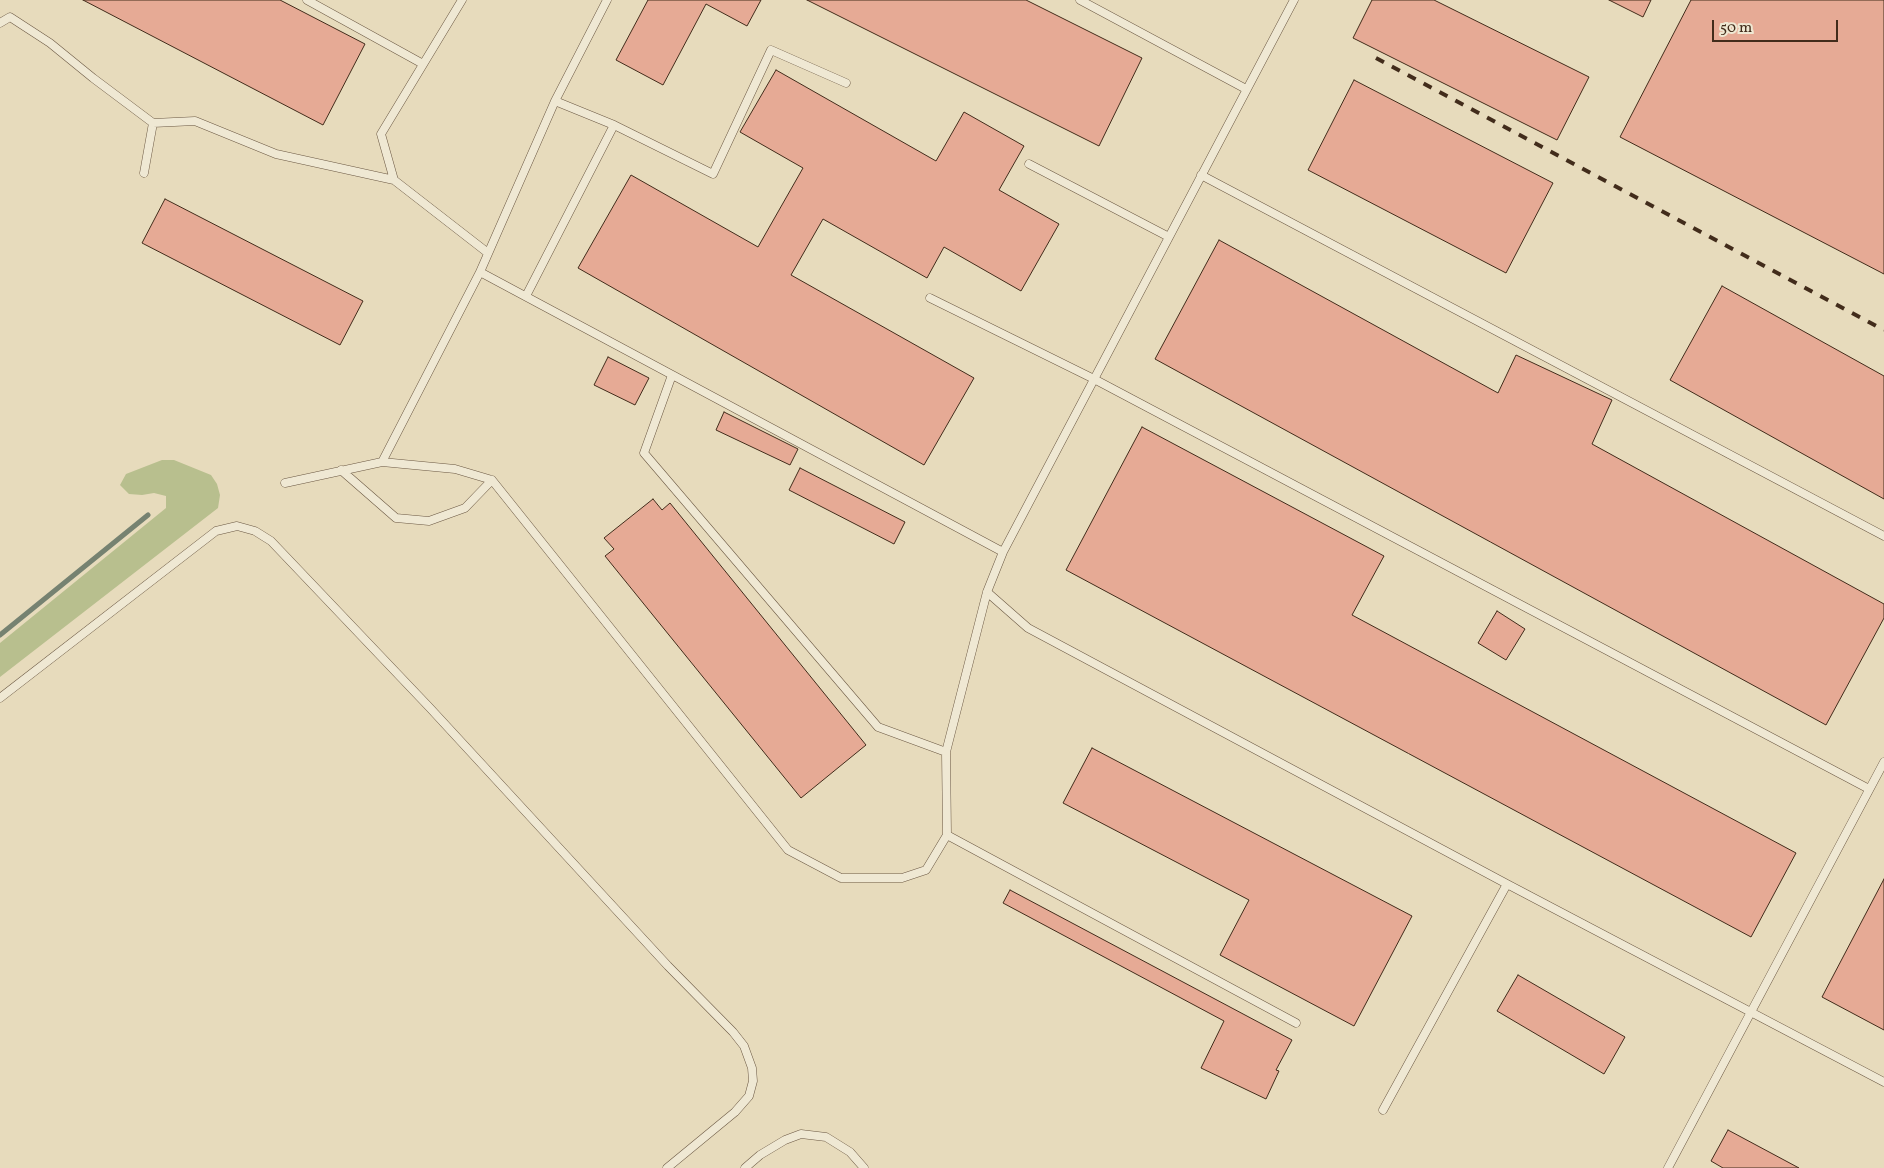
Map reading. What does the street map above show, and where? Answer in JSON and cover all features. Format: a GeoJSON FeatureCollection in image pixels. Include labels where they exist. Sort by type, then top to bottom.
{"type":"FeatureCollection","features":[{"type":"Feature","properties":{"kind":"lane"},"geometry":{"type":"LineString","coordinates":[[307,0],[423,64]]}},
{"type":"Feature","properties":{"kind":"lane"},"geometry":{"type":"LineString","coordinates":[[394,180],[382,134],[462,0]]}},
{"type":"Feature","properties":{"kind":"lane"},"geometry":{"type":"LineString","coordinates":[[382,462],[480,272],[555,101],[607,0]]}},
{"type":"Feature","properties":{"kind":"lane"},"geometry":{"type":"LineString","coordinates":[[1080,0],[1246,89]]}},
{"type":"Feature","properties":{"kind":"lane"},"geometry":{"type":"LineString","coordinates":[[285,483],[382,462],[455,469],[492,480],[788,850],[841,878],[902,878],[926,870],[947,835],[946,752],[987,592],[1004,552],[1294,0]]}},
{"type":"Feature","properties":{"kind":"lane"},"geometry":{"type":"LineString","coordinates":[[0,23],[10,17],[42,38],[153,123],[195,121],[276,154],[394,180],[488,254]]}},
{"type":"Feature","properties":{"kind":"lane"},"geometry":{"type":"LineString","coordinates":[[555,101],[614,125],[713,174],[771,50],[846,83]]}},
{"type":"Feature","properties":{"kind":"lane"},"geometry":{"type":"LineString","coordinates":[[144,173],[153,123]]}},
{"type":"Feature","properties":{"kind":"lane"},"geometry":{"type":"LineString","coordinates":[[526,296],[614,125]]}},
{"type":"Feature","properties":{"kind":"lane"},"geometry":{"type":"LineString","coordinates":[[1029,164],[1169,237]]}},
{"type":"Feature","properties":{"kind":"lane"},"geometry":{"type":"LineString","coordinates":[[1201,175],[1884,536]]}},
{"type":"Feature","properties":{"kind":"lane"},"geometry":{"type":"LineString","coordinates":[[480,272],[1004,552]]}},
{"type":"Feature","properties":{"kind":"lane"},"geometry":{"type":"LineString","coordinates":[[930,298],[1094,379],[1870,790]]}},
{"type":"Feature","properties":{"kind":"lane"},"geometry":{"type":"LineString","coordinates":[[672,375],[644,453],[878,727],[946,752]]}},
{"type":"Feature","properties":{"kind":"lane"},"geometry":{"type":"LineString","coordinates":[[342,470],[396,518],[429,521],[464,508],[492,480]]}},
{"type":"Feature","properties":{"kind":"lane"},"geometry":{"type":"LineString","coordinates":[[0,698],[216,531],[237,526],[255,531],[271,541],[430,708],[744,1046],[752,1068],[753,1081],[749,1096],[735,1112],[667,1168]]}},
{"type":"Feature","properties":{"kind":"lane"},"geometry":{"type":"LineString","coordinates":[[987,592],[1028,628],[1507,884],[1884,1082]]}},
{"type":"Feature","properties":{"kind":"lane"},"geometry":{"type":"LineString","coordinates":[[1668,1168],[1884,762]]}},
{"type":"Feature","properties":{"kind":"lane"},"geometry":{"type":"LineString","coordinates":[[947,835],[1296,1023]]}},
{"type":"Feature","properties":{"kind":"lane"},"geometry":{"type":"LineString","coordinates":[[1382,1110],[1507,884]]}},
{"type":"Feature","properties":{"kind":"lane"},"geometry":{"type":"LineString","coordinates":[[745,1168],[760,1155],[785,1140],[801,1134],[826,1136],[850,1152],[864,1168]]}},
{"type":"Feature","properties":{"kind":"green space"},"geometry":{"type":"Polygon","coordinates":[[[162,460],[174,460],[211,475],[217,484],[220,495],[218,508],[0,677],[0,643],[166,508],[166,496],[154,493],[142,495],[129,494],[120,485],[126,474],[162,460]]]}},
{"type":"Feature","properties":{"kind":"building"},"geometry":{"type":"Polygon","coordinates":[[[83,0],[280,0],[365,44],[323,125],[83,0]]]}},
{"type":"Feature","properties":{"kind":"building"},"geometry":{"type":"Polygon","coordinates":[[[648,0],[761,0],[747,26],[706,4],[663,85],[616,60],[648,0]]]}},
{"type":"Feature","properties":{"kind":"building"},"geometry":{"type":"Polygon","coordinates":[[[807,0],[1026,0],[1142,58],[1099,146],[807,0]]]}},
{"type":"Feature","properties":{"kind":"building"},"geometry":{"type":"Polygon","coordinates":[[[1372,0],[1434,0],[1589,77],[1557,140],[1353,38],[1372,0]]]}},
{"type":"Feature","properties":{"kind":"building"},"geometry":{"type":"Polygon","coordinates":[[[1609,0],[1651,0],[1643,17],[1609,0]]]}},
{"type":"Feature","properties":{"kind":"building"},"geometry":{"type":"Polygon","coordinates":[[[1691,0],[1884,0],[1884,274],[1620,137],[1691,0]]]}},
{"type":"Feature","properties":{"kind":"building"},"geometry":{"type":"Polygon","coordinates":[[[776,70],[936,161],[964,112],[1024,146],[999,190],[1059,224],[1021,291],[944,247],[927,278],[823,219],[791,275],[974,378],[924,465],[578,268],[631,175],[758,247],[803,168],[740,132],[776,70]]]}},
{"type":"Feature","properties":{"kind":"building"},"geometry":{"type":"Polygon","coordinates":[[[1354,80],[1553,183],[1506,273],[1308,170],[1354,80]]]}},
{"type":"Feature","properties":{"kind":"building"},"geometry":{"type":"Polygon","coordinates":[[[165,199],[363,301],[340,345],[142,243],[165,199]]]}},
{"type":"Feature","properties":{"kind":"building"},"geometry":{"type":"Polygon","coordinates":[[[1219,240],[1498,393],[1516,355],[1612,400],[1592,444],[1884,604],[1884,618],[1826,725],[1155,359],[1219,240]]]}},
{"type":"Feature","properties":{"kind":"building"},"geometry":{"type":"Polygon","coordinates":[[[1722,286],[1884,376],[1884,499],[1670,380],[1722,286]]]}},
{"type":"Feature","properties":{"kind":"building"},"geometry":{"type":"Polygon","coordinates":[[[608,357],[649,378],[635,405],[594,385],[608,357]]]}},
{"type":"Feature","properties":{"kind":"building"},"geometry":{"type":"Polygon","coordinates":[[[724,412],[798,449],[790,465],[716,430],[724,412]]]}},
{"type":"Feature","properties":{"kind":"building"},"geometry":{"type":"Polygon","coordinates":[[[1142,427],[1384,556],[1352,615],[1796,853],[1751,937],[1066,570],[1142,427]]]}},
{"type":"Feature","properties":{"kind":"building"},"geometry":{"type":"Polygon","coordinates":[[[800,468],[905,522],[894,544],[789,490],[800,468]]]}},
{"type":"Feature","properties":{"kind":"building"},"geometry":{"type":"Polygon","coordinates":[[[653,499],[662,510],[670,503],[866,745],[801,798],[605,556],[614,549],[604,538],[653,499]]]}},
{"type":"Feature","properties":{"kind":"building"},"geometry":{"type":"Polygon","coordinates":[[[1497,611],[1525,629],[1506,660],[1478,643],[1497,611]]]}},
{"type":"Feature","properties":{"kind":"building"},"geometry":{"type":"Polygon","coordinates":[[[1092,748],[1412,916],[1354,1026],[1220,955],[1249,900],[1063,803],[1092,748]]]}},
{"type":"Feature","properties":{"kind":"building"},"geometry":{"type":"Polygon","coordinates":[[[1884,879],[1884,1030],[1822,997],[1884,879]]]}},
{"type":"Feature","properties":{"kind":"building"},"geometry":{"type":"Polygon","coordinates":[[[1010,890],[1292,1040],[1276,1070],[1279,1071],[1266,1099],[1201,1068],[1224,1021],[1003,903],[1010,890]]]}},
{"type":"Feature","properties":{"kind":"building"},"geometry":{"type":"Polygon","coordinates":[[[1518,975],[1625,1037],[1604,1074],[1497,1011],[1518,975]]]}},
{"type":"Feature","properties":{"kind":"building"},"geometry":{"type":"Polygon","coordinates":[[[1728,1130],[1799,1168],[1723,1168],[1711,1161],[1728,1130]]]}},
{"type":"Feature","properties":{"kind":"waterway"},"geometry":{"type":"LineString","coordinates":[[0,635],[148,515]]}},
{"type":"Feature","properties":{"kind":"railway"},"geometry":{"type":"LineString","coordinates":[[1376,58],[1884,330]]}}]}
